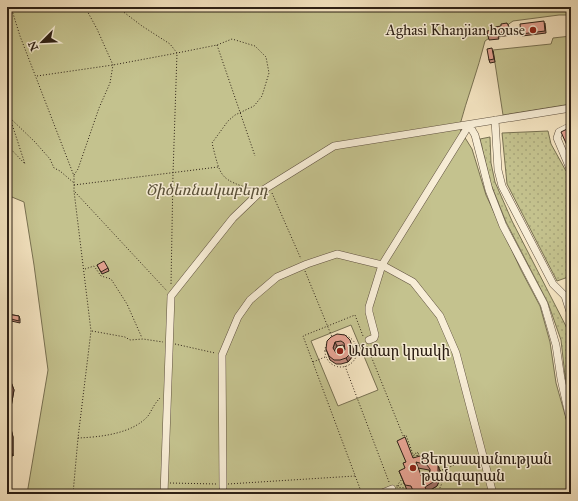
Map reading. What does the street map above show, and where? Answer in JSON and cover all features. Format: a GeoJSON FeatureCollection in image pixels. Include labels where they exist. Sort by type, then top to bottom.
{"type":"FeatureCollection","features":[{"type":"Feature","properties":{"kind":"street"},"geometry":{"type":"LineString","coordinates":[[164,494],[171,296],[233,218],[260,192],[334,146],[468,126],[495,120],[571,108]]}},
{"type":"Feature","properties":{"kind":"street"},"geometry":{"type":"LineString","coordinates":[[495,120],[498,170],[502,186],[553,284],[565,296],[571,315]]}},
{"type":"Feature","properties":{"kind":"street"},"geometry":{"type":"LineString","coordinates":[[367,339],[374,338],[375,335],[369,307],[382,265],[468,126]]}},
{"type":"Feature","properties":{"kind":"street"},"geometry":{"type":"LineString","coordinates":[[468,126],[475,135],[489,190],[502,226],[544,304],[556,345],[561,379],[571,424]]}},
{"type":"Feature","properties":{"kind":"street"},"geometry":{"type":"LineString","coordinates":[[571,126],[559,132],[557,138],[571,172]]}},
{"type":"Feature","properties":{"kind":"street"},"geometry":{"type":"LineString","coordinates":[[223,489],[222,354],[238,317],[250,300],[277,277],[303,265],[336,254],[382,265],[413,282],[440,316],[456,353],[492,494]]}},
{"type":"Feature","properties":{"kind":"street"},"geometry":{"type":"LineString","coordinates":[[380,494],[394,488]]}},
{"type":"Feature","properties":{"kind":"path"},"geometry":{"type":"LineString","coordinates":[[12,7],[20,36],[74,176],[74,191],[91,330],[73,494]]}},
{"type":"Feature","properties":{"kind":"path"},"geometry":{"type":"LineString","coordinates":[[74,176],[78,169],[99,108],[110,83],[113,65],[97,29],[85,7]]}},
{"type":"Feature","properties":{"kind":"path"},"geometry":{"type":"LineString","coordinates":[[117,7],[142,26],[170,44],[177,53],[171,296]]}},
{"type":"Feature","properties":{"kind":"path"},"geometry":{"type":"LineString","coordinates":[[36,76],[113,65],[177,53],[217,45],[232,39],[255,46],[266,58],[269,73],[262,96],[254,106],[240,112],[228,121],[212,143],[220,174],[228,181],[260,192]]}},
{"type":"Feature","properties":{"kind":"path"},"geometry":{"type":"LineString","coordinates":[[217,45],[255,156]]}},
{"type":"Feature","properties":{"kind":"path"},"geometry":{"type":"LineString","coordinates":[[7,146],[25,164],[10,118],[50,159],[54,168],[60,171],[74,184],[218,168]]}},
{"type":"Feature","properties":{"kind":"path"},"geometry":{"type":"LineString","coordinates":[[270,187],[332,339]]}},
{"type":"Feature","properties":{"kind":"path"},"geometry":{"type":"LineString","coordinates":[[74,191],[171,296]]}},
{"type":"Feature","properties":{"kind":"path"},"geometry":{"type":"LineString","coordinates":[[84,269],[94,266],[101,276],[111,280],[127,304],[143,339]]}},
{"type":"Feature","properties":{"kind":"path"},"geometry":{"type":"LineString","coordinates":[[362,494],[303,336],[355,315],[367,339]]}},
{"type":"Feature","properties":{"kind":"path"},"geometry":{"type":"LineString","coordinates":[[91,330],[125,336],[130,340],[143,339],[222,354]]}},
{"type":"Feature","properties":{"kind":"path"},"geometry":{"type":"LineString","coordinates":[[338,335],[347,336],[353,342],[356,350],[355,358],[350,364],[342,367],[334,366],[328,361],[325,353],[326,345],[338,335]]}},
{"type":"Feature","properties":{"kind":"path"},"geometry":{"type":"LineString","coordinates":[[355,347],[366,342],[416,466]]}},
{"type":"Feature","properties":{"kind":"path"},"geometry":{"type":"LineString","coordinates":[[339,355],[336,352],[340,347],[344,349],[344,353]]}},
{"type":"Feature","properties":{"kind":"path"},"geometry":{"type":"LineString","coordinates":[[313,363],[326,357]]}},
{"type":"Feature","properties":{"kind":"path"},"geometry":{"type":"LineString","coordinates":[[345,366],[394,488]]}},
{"type":"Feature","properties":{"kind":"path"},"geometry":{"type":"LineString","coordinates":[[78,438],[102,436],[121,432],[138,424],[147,416],[154,403],[167,393]]}},
{"type":"Feature","properties":{"kind":"path"},"geometry":{"type":"LineString","coordinates":[[404,436],[406,436],[416,460],[414,454],[416,453],[419,459],[418,452],[420,458]]}},
{"type":"Feature","properties":{"kind":"path"},"geometry":{"type":"LineString","coordinates":[[442,470],[482,454]]}},
{"type":"Feature","properties":{"kind":"path"},"geometry":{"type":"LineString","coordinates":[[432,460],[436,462],[442,470],[442,483],[436,493],[433,494]]}},
{"type":"Feature","properties":{"kind":"path"},"geometry":{"type":"LineString","coordinates":[[421,464],[428,465],[436,472],[434,483],[431,487],[425,490],[413,486],[406,488],[394,488],[402,479],[409,476],[416,466],[421,464]]}},
{"type":"Feature","properties":{"kind":"path"},"geometry":{"type":"LineString","coordinates":[[165,482],[223,489],[356,476]]}},
{"type":"Feature","properties":{"kind":"path"},"geometry":{"type":"LineString","coordinates":[[394,488],[408,482]]}},
{"type":"Feature","properties":{"kind":"path"},"geometry":{"type":"LineString","coordinates":[[422,484],[425,490]]}},
{"type":"Feature","properties":{"kind":"green space","name":"Ծիծեռնակաբերդ"},"geometry":{"type":"Polygon","coordinates":[[[7,7],[571,7],[571,15],[559,15],[513,21],[485,41],[459,128],[472,149],[486,195],[521,270],[540,306],[550,342],[556,383],[571,436],[571,494],[27,494],[48,370],[24,202],[7,195],[7,7]],[[351,325],[311,341],[338,406],[378,390],[351,325]]]}},
{"type":"Feature","properties":{"kind":"green space"},"geometry":{"type":"Polygon","coordinates":[[[571,36],[571,104],[503,115],[493,50],[551,44],[553,38],[571,36]]]}},
{"type":"Feature","properties":{"kind":"green space"},"geometry":{"type":"Polygon","coordinates":[[[548,131],[551,144],[566,171],[571,171],[571,276],[557,281],[507,184],[502,133],[548,131]]]}},
{"type":"Feature","properties":{"kind":"green space"},"geometry":{"type":"Polygon","coordinates":[[[490,137],[491,163],[495,182],[512,221],[571,336],[571,403],[565,376],[561,340],[548,303],[506,222],[490,182],[480,139],[490,137]]]}},
{"type":"Feature","properties":{"kind":"building","name":"Aghasi Khanjian house"},"geometry":{"type":"Polygon","coordinates":[[[544,21],[545,31],[521,34],[520,24],[544,21]]]}},
{"type":"Feature","properties":{"kind":"building"},"geometry":{"type":"Polygon","coordinates":[[[507,23],[509,31],[488,36],[487,31],[495,30],[495,27],[507,23]]]}},
{"type":"Feature","properties":{"kind":"building"},"geometry":{"type":"Polygon","coordinates":[[[492,48],[494,59],[489,60],[487,49],[492,48]]]}},
{"type":"Feature","properties":{"kind":"building"},"geometry":{"type":"Polygon","coordinates":[[[571,127],[571,152],[570,152],[561,132],[571,127]]]}},
{"type":"Feature","properties":{"kind":"building"},"geometry":{"type":"Polygon","coordinates":[[[104,261],[108,268],[101,272],[97,265],[104,261]]]}},
{"type":"Feature","properties":{"kind":"building"},"geometry":{"type":"Polygon","coordinates":[[[7,314],[19,316],[19,321],[7,318],[7,314]]]}},
{"type":"Feature","properties":{"kind":"building"},"geometry":{"type":"Polygon","coordinates":[[[337,334],[345,335],[350,340],[352,346],[351,353],[346,358],[334,360],[329,356],[326,349],[327,341],[337,334]],[[341,341],[335,342],[333,348],[336,353],[340,353],[345,350],[344,343],[341,341]]]}},
{"type":"Feature","properties":{"kind":"building"},"geometry":{"type":"Polygon","coordinates":[[[7,382],[11,382],[8,399],[7,399],[7,382]]]}},
{"type":"Feature","properties":{"kind":"building"},"geometry":{"type":"Polygon","coordinates":[[[7,412],[9,412],[7,428],[7,412]]]}},
{"type":"Feature","properties":{"kind":"building"},"geometry":{"type":"Polygon","coordinates":[[[7,428],[11,429],[10,449],[7,448],[7,428]]]}},
{"type":"Feature","properties":{"kind":"building","name":"Ցեղասպանության թանգարան"},"geometry":{"type":"Polygon","coordinates":[[[405,437],[413,458],[420,456],[429,457],[438,466],[438,473],[435,481],[425,487],[428,494],[414,493],[411,486],[405,485],[399,471],[405,468],[403,463],[406,462],[397,441],[405,437]],[[416,462],[424,483],[430,475],[430,469],[427,465],[416,462]]]}},
{"type":"Feature","properties":{"kind":"place","name":"Aghasi Khanjian house"},"geometry":{"type":"Point","coordinates":[533,30]}},
{"type":"Feature","properties":{"kind":"place","name":"Անմար կրակի"},"geometry":{"type":"Point","coordinates":[340,351]}},
{"type":"Feature","properties":{"kind":"place","name":"Ցեղասպանության թանգարան"},"geometry":{"type":"Point","coordinates":[413,468]}}]}
